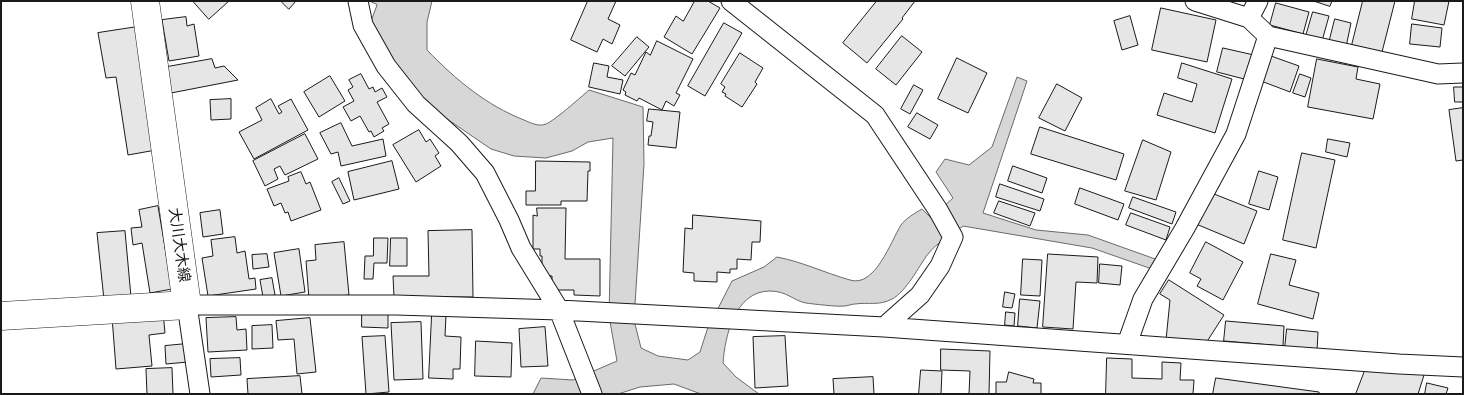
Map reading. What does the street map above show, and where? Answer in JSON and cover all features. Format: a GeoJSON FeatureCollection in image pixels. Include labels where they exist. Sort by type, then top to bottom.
{"type":"FeatureCollection","features":[{"type":"Feature","properties":{"kind":"main road","name":"大川大木線"},"geometry":{"type":"LineString","coordinates":[[1,316],[188,305],[145,1]]}},
{"type":"Feature","properties":{"kind":"street"},"geometry":{"type":"LineString","coordinates":[[358,1],[362,25],[386,66],[416,104],[459,143],[485,173],[521,248],[559,310],[592,394]]}},
{"type":"Feature","properties":{"kind":"street"},"geometry":{"type":"LineString","coordinates":[[732,1],[876,114],[938,210],[953,237],[940,266],[920,295],[884,327]]}},
{"type":"Feature","properties":{"kind":"street"},"geometry":{"type":"LineString","coordinates":[[1127,344],[1143,299],[1185,228],[1236,134],[1268,36],[1253,9],[1194,1]]}},
{"type":"Feature","properties":{"kind":"street"},"geometry":{"type":"LineString","coordinates":[[1268,36],[1438,74],[1463,73]]}},
{"type":"Feature","properties":{"kind":"street"},"geometry":{"type":"LineString","coordinates":[[200,394],[188,305],[396,305],[559,310],[884,327],[1463,367]]}},
{"type":"Feature","properties":{"kind":"shaded area"},"geometry":{"type":"Polygon","coordinates":[[[370,1],[432,1],[427,22],[427,50],[472,91],[497,107],[529,122],[541,125],[550,122],[589,90],[643,107],[644,164],[634,320],[641,348],[658,356],[688,360],[700,352],[707,330],[732,281],[764,267],[777,257],[850,280],[859,281],[867,277],[881,262],[905,221],[922,209],[931,218],[953,198],[936,172],[945,159],[969,165],[992,147],[1017,77],[1027,81],[983,213],[1036,230],[1088,235],[1158,260],[1152,269],[1092,248],[963,226],[931,250],[902,291],[887,301],[831,306],[806,303],[776,291],[758,293],[748,298],[734,317],[726,340],[723,363],[736,377],[759,394],[701,394],[674,384],[640,387],[618,394],[533,394],[541,378],[573,380],[617,361],[609,316],[613,138],[588,142],[572,151],[546,158],[514,156],[491,149],[431,108],[393,64],[370,24],[377,5],[370,1]]]}},
{"type":"Feature","properties":{"kind":"building"},"geometry":{"type":"Polygon","coordinates":[[[193,1],[229,1],[209,19],[193,1]]]}},
{"type":"Feature","properties":{"kind":"building"},"geometry":{"type":"Polygon","coordinates":[[[281,1],[296,1],[289,9],[281,1]]]}},
{"type":"Feature","properties":{"kind":"building"},"geometry":{"type":"Polygon","coordinates":[[[588,1],[616,1],[608,19],[620,25],[612,44],[603,39],[597,52],[571,40],[588,1]]]}},
{"type":"Feature","properties":{"kind":"building"},"geometry":{"type":"Polygon","coordinates":[[[695,1],[708,1],[720,8],[692,54],[664,37],[676,16],[683,21],[695,1]]]}},
{"type":"Feature","properties":{"kind":"building"},"geometry":{"type":"Polygon","coordinates":[[[877,1],[915,1],[903,19],[867,63],[843,43],[877,1]]]}},
{"type":"Feature","properties":{"kind":"building"},"geometry":{"type":"Polygon","coordinates":[[[1314,1],[1332,1],[1330,6],[1314,1]]]}},
{"type":"Feature","properties":{"kind":"building"},"geometry":{"type":"Polygon","coordinates":[[[1363,1],[1395,1],[1382,52],[1352,45],[1363,1]]]}},
{"type":"Feature","properties":{"kind":"building"},"geometry":{"type":"Polygon","coordinates":[[[1415,1],[1449,1],[1444,25],[1412,19],[1415,1]]]}},
{"type":"Feature","properties":{"kind":"building"},"geometry":{"type":"Polygon","coordinates":[[[1276,3],[1309,12],[1303,34],[1270,25],[1276,3]]]}},
{"type":"Feature","properties":{"kind":"building"},"geometry":{"type":"Polygon","coordinates":[[[1161,8],[1216,20],[1207,62],[1152,50],[1161,8]]]}},
{"type":"Feature","properties":{"kind":"building"},"geometry":{"type":"Polygon","coordinates":[[[1313,12],[1329,16],[1322,41],[1306,36],[1313,12]]]}},
{"type":"Feature","properties":{"kind":"building"},"geometry":{"type":"Polygon","coordinates":[[[1130,16],[1138,45],[1122,50],[1114,21],[1130,16]]]}},
{"type":"Feature","properties":{"kind":"building"},"geometry":{"type":"Polygon","coordinates":[[[186,17],[187,26],[194,24],[199,56],[169,61],[162,20],[186,17]]]}},
{"type":"Feature","properties":{"kind":"building"},"geometry":{"type":"Polygon","coordinates":[[[1335,19],[1351,23],[1346,47],[1329,43],[1335,19]]]}},
{"type":"Feature","properties":{"kind":"building"},"geometry":{"type":"Polygon","coordinates":[[[724,23],[742,33],[705,96],[688,86],[724,23]]]}},
{"type":"Feature","properties":{"kind":"building"},"geometry":{"type":"Polygon","coordinates":[[[1412,24],[1442,28],[1440,47],[1410,44],[1412,24]]]}},
{"type":"Feature","properties":{"kind":"building"},"geometry":{"type":"Polygon","coordinates":[[[137,27],[156,150],[128,155],[116,77],[106,78],[98,33],[137,27]]]}},
{"type":"Feature","properties":{"kind":"building"},"geometry":{"type":"Polygon","coordinates":[[[902,36],[922,52],[896,85],[876,69],[902,36]]]}},
{"type":"Feature","properties":{"kind":"building"},"geometry":{"type":"Polygon","coordinates":[[[637,37],[649,47],[625,76],[612,66],[637,37]]]}},
{"type":"Feature","properties":{"kind":"building"},"geometry":{"type":"Polygon","coordinates":[[[657,41],[693,59],[676,93],[680,95],[674,106],[666,101],[662,110],[639,98],[637,101],[625,95],[626,92],[623,90],[631,73],[635,75],[646,52],[650,55],[657,41]]]}},
{"type":"Feature","properties":{"kind":"building"},"geometry":{"type":"Polygon","coordinates":[[[1223,48],[1254,55],[1248,80],[1217,72],[1223,48]]]}},
{"type":"Feature","properties":{"kind":"building"},"geometry":{"type":"Polygon","coordinates":[[[740,53],[763,68],[755,82],[757,84],[742,107],[725,96],[726,94],[722,92],[725,87],[721,84],[740,53]]]}},
{"type":"Feature","properties":{"kind":"building"},"geometry":{"type":"Polygon","coordinates":[[[1271,56],[1299,66],[1290,92],[1261,81],[1271,56]]]}},
{"type":"Feature","properties":{"kind":"building"},"geometry":{"type":"Polygon","coordinates":[[[957,58],[987,73],[968,113],[938,99],[957,58]]]}},
{"type":"Feature","properties":{"kind":"building"},"geometry":{"type":"Polygon","coordinates":[[[212,59],[215,68],[224,66],[238,80],[171,93],[167,67],[212,59]]]}},
{"type":"Feature","properties":{"kind":"building"},"geometry":{"type":"Polygon","coordinates":[[[1317,59],[1358,67],[1356,79],[1380,84],[1373,119],[1308,107],[1317,59]]]}},
{"type":"Feature","properties":{"kind":"building"},"geometry":{"type":"Polygon","coordinates":[[[594,63],[609,66],[607,77],[623,80],[620,94],[589,87],[594,63]]]}},
{"type":"Feature","properties":{"kind":"building"},"geometry":{"type":"Polygon","coordinates":[[[1182,63],[1232,79],[1215,133],[1157,115],[1164,93],[1192,102],[1197,84],[1178,78],[1182,63]]]}},
{"type":"Feature","properties":{"kind":"building"},"geometry":{"type":"Polygon","coordinates":[[[361,74],[369,89],[373,87],[375,92],[382,88],[387,97],[377,102],[389,124],[382,128],[384,131],[374,137],[360,116],[351,121],[343,107],[354,101],[348,90],[353,87],[349,80],[361,74]]]}},
{"type":"Feature","properties":{"kind":"building"},"geometry":{"type":"Polygon","coordinates":[[[1300,74],[1311,78],[1305,97],[1293,93],[1300,74]]]}},
{"type":"Feature","properties":{"kind":"building"},"geometry":{"type":"Polygon","coordinates":[[[330,76],[345,101],[319,117],[304,92],[330,76]]]}},
{"type":"Feature","properties":{"kind":"building"},"geometry":{"type":"Polygon","coordinates":[[[1057,84],[1082,98],[1065,131],[1039,118],[1057,84]]]}},
{"type":"Feature","properties":{"kind":"building"},"geometry":{"type":"Polygon","coordinates":[[[914,85],[923,90],[910,114],[901,109],[914,85]]]}},
{"type":"Feature","properties":{"kind":"building"},"geometry":{"type":"Polygon","coordinates":[[[1454,87],[1463,87],[1463,102],[1455,102],[1454,87]]]}},
{"type":"Feature","properties":{"kind":"building"},"geometry":{"type":"Polygon","coordinates":[[[231,99],[231,119],[211,120],[210,100],[231,99]]]}},
{"type":"Feature","properties":{"kind":"building"},"geometry":{"type":"Polygon","coordinates":[[[271,99],[279,114],[282,112],[278,106],[291,99],[308,130],[254,159],[239,132],[262,120],[256,108],[271,99]]]}},
{"type":"Feature","properties":{"kind":"building"},"geometry":{"type":"Polygon","coordinates":[[[1463,108],[1463,160],[1456,161],[1449,110],[1463,108]]]}},
{"type":"Feature","properties":{"kind":"building"},"geometry":{"type":"Polygon","coordinates":[[[649,109],[680,112],[676,148],[648,145],[653,122],[647,121],[649,109]]]}},
{"type":"Feature","properties":{"kind":"building"},"geometry":{"type":"Polygon","coordinates":[[[917,113],[938,125],[930,139],[908,127],[917,113]]]}},
{"type":"Feature","properties":{"kind":"building"},"geometry":{"type":"Polygon","coordinates":[[[341,123],[352,146],[383,139],[386,156],[341,166],[338,152],[331,154],[320,133],[341,123]]]}},
{"type":"Feature","properties":{"kind":"building"},"geometry":{"type":"Polygon","coordinates":[[[1040,127],[1124,154],[1116,180],[1031,154],[1040,127]]]}},
{"type":"Feature","properties":{"kind":"building"},"geometry":{"type":"Polygon","coordinates":[[[419,130],[426,142],[430,139],[439,153],[435,156],[441,166],[416,182],[393,145],[419,130]]]}},
{"type":"Feature","properties":{"kind":"building"},"geometry":{"type":"Polygon","coordinates":[[[305,134],[318,159],[285,175],[280,166],[274,169],[278,179],[265,186],[253,161],[305,134]]]}},
{"type":"Feature","properties":{"kind":"building"},"geometry":{"type":"Polygon","coordinates":[[[1328,139],[1350,143],[1347,157],[1326,152],[1328,139]]]}},
{"type":"Feature","properties":{"kind":"building"},"geometry":{"type":"Polygon","coordinates":[[[1143,140],[1171,152],[1156,200],[1125,191],[1143,140]]]}},
{"type":"Feature","properties":{"kind":"building"},"geometry":{"type":"Polygon","coordinates":[[[1302,153],[1335,160],[1316,248],[1283,240],[1302,153]]]}},
{"type":"Feature","properties":{"kind":"building"},"geometry":{"type":"Polygon","coordinates":[[[392,161],[399,189],[354,200],[348,172],[392,161]]]}},
{"type":"Feature","properties":{"kind":"building"},"geometry":{"type":"Polygon","coordinates":[[[536,161],[590,162],[587,201],[561,201],[561,205],[526,205],[526,191],[535,191],[536,161]]]}},
{"type":"Feature","properties":{"kind":"building"},"geometry":{"type":"Polygon","coordinates":[[[1013,166],[1047,178],[1042,193],[1008,181],[1013,166]]]}},
{"type":"Feature","properties":{"kind":"building"},"geometry":{"type":"Polygon","coordinates":[[[1259,171],[1278,177],[1269,210],[1249,204],[1259,171]]]}},
{"type":"Feature","properties":{"kind":"building"},"geometry":{"type":"Polygon","coordinates":[[[301,172],[306,184],[310,182],[321,210],[291,221],[288,212],[285,213],[281,203],[274,206],[267,189],[289,181],[288,177],[301,172]]]}},
{"type":"Feature","properties":{"kind":"building"},"geometry":{"type":"Polygon","coordinates":[[[339,178],[350,201],[343,204],[332,182],[339,178]]]}},
{"type":"Feature","properties":{"kind":"building"},"geometry":{"type":"Polygon","coordinates":[[[1000,184],[1044,199],[1040,211],[996,197],[1000,184]]]}},
{"type":"Feature","properties":{"kind":"building"},"geometry":{"type":"Polygon","coordinates":[[[1080,188],[1124,204],[1118,220],[1075,204],[1080,188]]]}},
{"type":"Feature","properties":{"kind":"building"},"geometry":{"type":"Polygon","coordinates":[[[1209,192],[1257,211],[1244,244],[1196,224],[1209,192]]]}},
{"type":"Feature","properties":{"kind":"building"},"geometry":{"type":"Polygon","coordinates":[[[1133,197],[1176,212],[1172,224],[1129,208],[1133,197]]]}},
{"type":"Feature","properties":{"kind":"building"},"geometry":{"type":"Polygon","coordinates":[[[999,201],[1035,213],[1030,226],[994,213],[999,201]]]}},
{"type":"Feature","properties":{"kind":"building"},"geometry":{"type":"Polygon","coordinates":[[[158,206],[172,289],[150,293],[142,243],[133,245],[131,228],[142,227],[139,210],[158,206]]]}},
{"type":"Feature","properties":{"kind":"building"},"geometry":{"type":"Polygon","coordinates":[[[537,208],[566,208],[565,259],[600,259],[600,296],[574,295],[574,290],[552,290],[552,276],[542,275],[540,249],[533,249],[533,215],[537,216],[537,208]]]}},
{"type":"Feature","properties":{"kind":"building"},"geometry":{"type":"Polygon","coordinates":[[[220,210],[223,234],[203,237],[200,213],[220,210]]]}},
{"type":"Feature","properties":{"kind":"building"},"geometry":{"type":"Polygon","coordinates":[[[1131,213],[1170,227],[1166,240],[1126,225],[1131,213]]]}},
{"type":"Feature","properties":{"kind":"building"},"geometry":{"type":"Polygon","coordinates":[[[693,215],[761,221],[760,242],[752,242],[751,260],[737,259],[737,269],[730,269],[730,273],[717,272],[717,282],[694,281],[694,273],[683,272],[685,228],[692,229],[693,215]]]}},
{"type":"Feature","properties":{"kind":"building"},"geometry":{"type":"Polygon","coordinates":[[[472,230],[473,297],[394,297],[393,276],[429,276],[428,231],[472,230]]]}},
{"type":"Feature","properties":{"kind":"building"},"geometry":{"type":"Polygon","coordinates":[[[125,231],[131,297],[104,300],[97,233],[125,231]]]}},
{"type":"Feature","properties":{"kind":"building"},"geometry":{"type":"Polygon","coordinates":[[[235,237],[237,253],[245,251],[249,279],[255,278],[256,289],[208,296],[202,258],[213,256],[211,240],[235,237]]]}},
{"type":"Feature","properties":{"kind":"building"},"geometry":{"type":"Polygon","coordinates":[[[374,238],[388,238],[387,263],[374,263],[373,279],[364,279],[365,256],[373,256],[374,238]]]}},
{"type":"Feature","properties":{"kind":"building"},"geometry":{"type":"Polygon","coordinates":[[[391,238],[407,238],[407,266],[390,266],[391,238]]]}},
{"type":"Feature","properties":{"kind":"building"},"geometry":{"type":"Polygon","coordinates":[[[344,242],[349,295],[309,299],[306,261],[316,260],[315,245],[344,242]]]}},
{"type":"Feature","properties":{"kind":"building"},"geometry":{"type":"Polygon","coordinates":[[[1206,242],[1243,262],[1223,300],[1197,286],[1201,279],[1190,273],[1206,242]]]}},
{"type":"Feature","properties":{"kind":"building"},"geometry":{"type":"Polygon","coordinates":[[[299,249],[305,292],[281,296],[274,253],[299,249]]]}},
{"type":"Feature","properties":{"kind":"building"},"geometry":{"type":"Polygon","coordinates":[[[267,254],[269,267],[253,269],[252,255],[267,254]]]}},
{"type":"Feature","properties":{"kind":"building"},"geometry":{"type":"Polygon","coordinates":[[[1048,254],[1098,257],[1097,283],[1076,282],[1073,329],[1043,327],[1048,254]]]}},
{"type":"Feature","properties":{"kind":"building"},"geometry":{"type":"Polygon","coordinates":[[[1271,254],[1296,260],[1289,285],[1319,293],[1313,319],[1258,304],[1271,254]]]}},
{"type":"Feature","properties":{"kind":"building"},"geometry":{"type":"Polygon","coordinates":[[[1023,259],[1042,260],[1040,296],[1021,295],[1023,259]]]}},
{"type":"Feature","properties":{"kind":"building"},"geometry":{"type":"Polygon","coordinates":[[[1100,264],[1122,266],[1120,285],[1099,283],[1100,264]]]}},
{"type":"Feature","properties":{"kind":"building"},"geometry":{"type":"Polygon","coordinates":[[[272,278],[275,295],[263,297],[260,280],[272,278]]]}},
{"type":"Feature","properties":{"kind":"building"},"geometry":{"type":"Polygon","coordinates":[[[1169,280],[1224,315],[1206,343],[1166,340],[1170,300],[1160,294],[1169,280]]]}},
{"type":"Feature","properties":{"kind":"building"},"geometry":{"type":"Polygon","coordinates":[[[1005,292],[1015,294],[1012,308],[1003,307],[1005,292]]]}},
{"type":"Feature","properties":{"kind":"building"},"geometry":{"type":"Polygon","coordinates":[[[1020,299],[1040,301],[1037,328],[1018,326],[1020,299]]]}},
{"type":"Feature","properties":{"kind":"building"},"geometry":{"type":"Polygon","coordinates":[[[163,312],[165,333],[149,335],[152,366],[116,369],[112,317],[163,312]]]}},
{"type":"Feature","properties":{"kind":"building"},"geometry":{"type":"Polygon","coordinates":[[[1006,312],[1015,313],[1014,326],[1005,325],[1006,312]]]}},
{"type":"Feature","properties":{"kind":"building"},"geometry":{"type":"Polygon","coordinates":[[[362,313],[388,313],[388,328],[362,327],[362,313]]]}},
{"type":"Feature","properties":{"kind":"building"},"geometry":{"type":"Polygon","coordinates":[[[432,315],[446,315],[445,336],[461,337],[460,369],[453,369],[453,379],[429,378],[432,315]]]}},
{"type":"Feature","properties":{"kind":"building"},"geometry":{"type":"Polygon","coordinates":[[[236,317],[237,330],[246,329],[247,350],[208,352],[206,318],[236,317]]]}},
{"type":"Feature","properties":{"kind":"building"},"geometry":{"type":"Polygon","coordinates":[[[310,318],[316,372],[297,374],[294,339],[278,340],[276,321],[310,318]]]}},
{"type":"Feature","properties":{"kind":"building"},"geometry":{"type":"Polygon","coordinates":[[[1226,321],[1284,326],[1283,346],[1224,341],[1226,321]]]}},
{"type":"Feature","properties":{"kind":"building"},"geometry":{"type":"Polygon","coordinates":[[[421,322],[423,379],[394,380],[391,323],[421,322]]]}},
{"type":"Feature","properties":{"kind":"building"},"geometry":{"type":"Polygon","coordinates":[[[272,325],[273,348],[252,349],[252,326],[272,325]]]}},
{"type":"Feature","properties":{"kind":"building"},"geometry":{"type":"Polygon","coordinates":[[[545,327],[548,366],[521,367],[519,329],[545,327]]]}},
{"type":"Feature","properties":{"kind":"building"},"geometry":{"type":"Polygon","coordinates":[[[1287,329],[1318,332],[1317,351],[1285,348],[1287,329]]]}},
{"type":"Feature","properties":{"kind":"building"},"geometry":{"type":"Polygon","coordinates":[[[385,336],[389,392],[366,394],[362,337],[385,336]]]}},
{"type":"Feature","properties":{"kind":"building"},"geometry":{"type":"Polygon","coordinates":[[[785,336],[788,386],[755,388],[753,337],[785,336]]]}},
{"type":"Feature","properties":{"kind":"building"},"geometry":{"type":"Polygon","coordinates":[[[476,341],[512,343],[511,377],[475,376],[476,341]]]}},
{"type":"Feature","properties":{"kind":"building"},"geometry":{"type":"Polygon","coordinates":[[[186,344],[188,362],[166,364],[165,346],[186,344]]]}},
{"type":"Feature","properties":{"kind":"building"},"geometry":{"type":"Polygon","coordinates":[[[941,349],[990,351],[989,394],[969,394],[970,371],[941,370],[941,349]]]}},
{"type":"Feature","properties":{"kind":"building"},"geometry":{"type":"Polygon","coordinates":[[[240,358],[241,375],[211,377],[210,359],[240,358]]]}},
{"type":"Feature","properties":{"kind":"building"},"geometry":{"type":"Polygon","coordinates":[[[1107,358],[1132,359],[1132,378],[1162,379],[1162,362],[1181,363],[1180,380],[1194,380],[1193,394],[1106,394],[1107,358]]]}},
{"type":"Feature","properties":{"kind":"building"},"geometry":{"type":"Polygon","coordinates":[[[172,368],[173,394],[147,394],[146,369],[172,368]]]}},
{"type":"Feature","properties":{"kind":"building"},"geometry":{"type":"Polygon","coordinates":[[[1366,368],[1425,372],[1418,394],[1356,394],[1366,368]]]}},
{"type":"Feature","properties":{"kind":"building"},"geometry":{"type":"Polygon","coordinates":[[[921,370],[942,371],[941,394],[919,394],[921,370]]]}},
{"type":"Feature","properties":{"kind":"building"},"geometry":{"type":"Polygon","coordinates":[[[1009,372],[1034,379],[1033,383],[1041,383],[1041,394],[996,394],[996,382],[1006,382],[1009,372]]]}},
{"type":"Feature","properties":{"kind":"building"},"geometry":{"type":"Polygon","coordinates":[[[300,376],[302,394],[248,394],[247,379],[300,376]]]}},
{"type":"Feature","properties":{"kind":"building"},"geometry":{"type":"Polygon","coordinates":[[[873,377],[874,394],[834,394],[833,379],[873,377]]]}},
{"type":"Feature","properties":{"kind":"building"},"geometry":{"type":"Polygon","coordinates":[[[1216,378],[1319,392],[1319,394],[1213,394],[1216,378]]]}},
{"type":"Feature","properties":{"kind":"building"},"geometry":{"type":"Polygon","coordinates":[[[1427,383],[1448,388],[1446,394],[1425,394],[1427,383]]]}}]}
